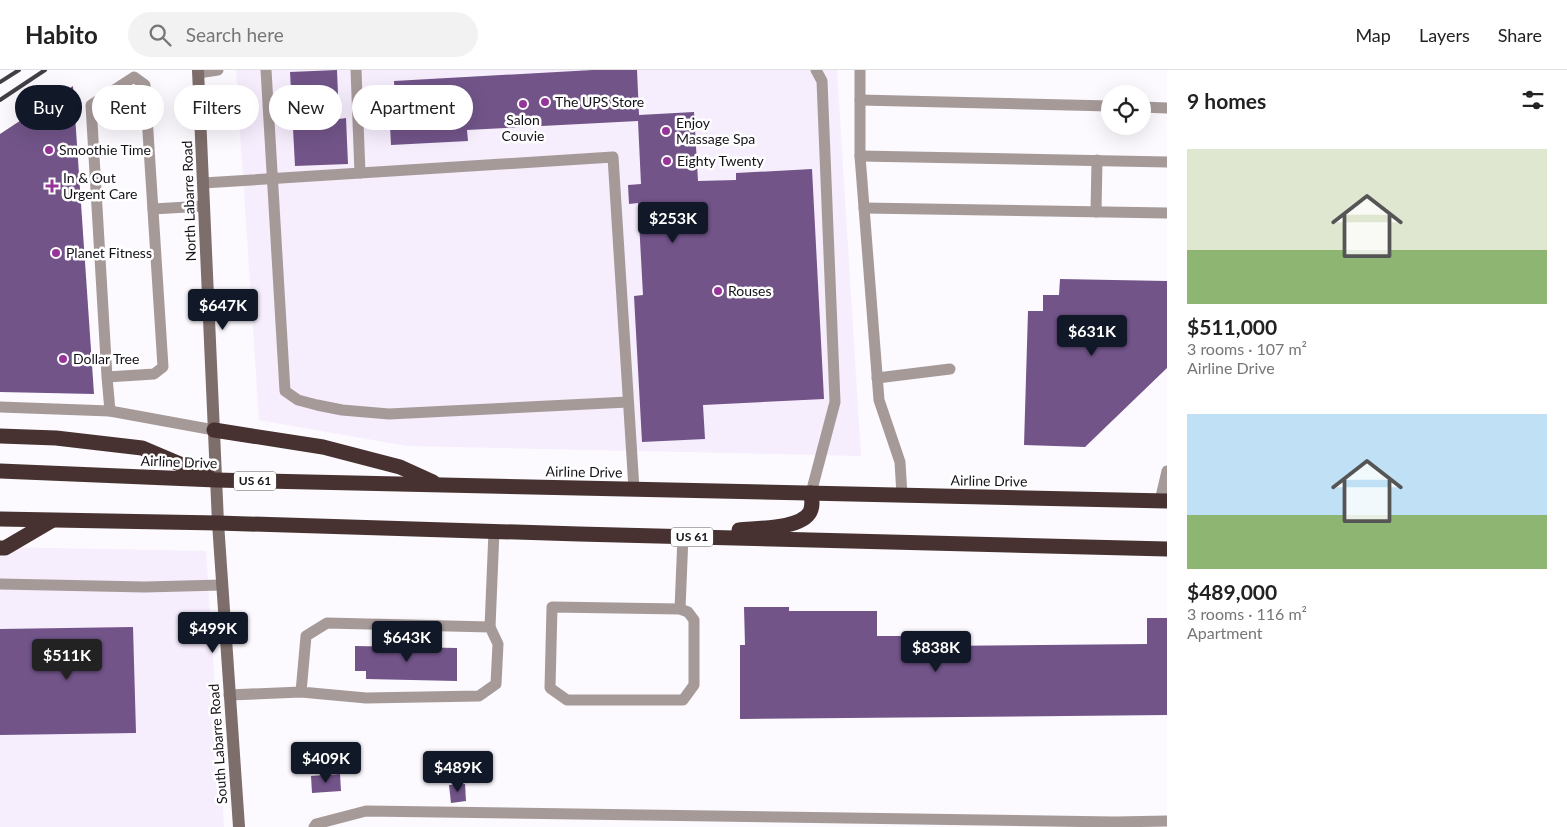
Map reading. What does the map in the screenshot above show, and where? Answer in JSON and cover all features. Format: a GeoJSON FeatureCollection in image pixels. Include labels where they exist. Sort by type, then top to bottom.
{"type":"FeatureCollection","features":[{"type":"Feature","properties":{"kind":"highway"},"geometry":{"type":"LineString","coordinates":[[214,430],[323,447],[400,467],[439,485]]}},
{"type":"Feature","properties":{"kind":"highway"},"geometry":{"type":"LineString","coordinates":[[0,436],[56,438],[142,448],[216,480]]}},
{"type":"Feature","properties":{"kind":"highway","name":"Airline Drive"},"geometry":{"type":"LineString","coordinates":[[0,471],[216,480],[1164,501]]}},
{"type":"Feature","properties":{"kind":"highway"},"geometry":{"type":"LineString","coordinates":[[678,536],[788,525],[803,520],[809,514],[812,507],[811,493]]}},
{"type":"Feature","properties":{"kind":"highway","name":"US 61"},"geometry":{"type":"LineString","coordinates":[[0,519],[218,523],[1167,549]]}},
{"type":"Feature","properties":{"kind":"highway"},"geometry":{"type":"LineString","coordinates":[[0,548],[5,548],[53,520]]}},
{"type":"Feature","properties":{"kind":"street","name":"North Labarre Road"},"geometry":{"type":"LineString","coordinates":[[198,71],[216,480]]}},
{"type":"Feature","properties":{"kind":"street","name":"South Labarre Road"},"geometry":{"type":"LineString","coordinates":[[216,480],[239,827]]}},
{"type":"Feature","properties":{"kind":"lane"},"geometry":{"type":"LineString","coordinates":[[198,71],[218,70]]}},
{"type":"Feature","properties":{"kind":"lane"},"geometry":{"type":"LineString","coordinates":[[266,70],[285,391],[298,400],[342,410],[390,414],[628,402]]}},
{"type":"Feature","properties":{"kind":"lane"},"geometry":{"type":"LineString","coordinates":[[356,70],[360,173]]}},
{"type":"Feature","properties":{"kind":"lane"},"geometry":{"type":"LineString","coordinates":[[860,70],[860,156],[877,378],[880,408],[900,462],[902,495]]}},
{"type":"Feature","properties":{"kind":"lane"},"geometry":{"type":"LineString","coordinates":[[811,493],[835,402],[819,75]]}},
{"type":"Feature","properties":{"kind":"lane"},"geometry":{"type":"LineString","coordinates":[[107,376],[154,374],[163,367],[145,85],[134,77],[91,105],[107,376],[110,411]]}},
{"type":"Feature","properties":{"kind":"lane"},"geometry":{"type":"LineString","coordinates":[[860,100],[1101,106]]}},
{"type":"Feature","properties":{"kind":"lane"},"geometry":{"type":"LineString","coordinates":[[1151,107],[1167,108]]}},
{"type":"Feature","properties":{"kind":"lane"},"geometry":{"type":"LineString","coordinates":[[860,156],[1167,162]]}},
{"type":"Feature","properties":{"kind":"lane"},"geometry":{"type":"LineString","coordinates":[[203,183],[613,157],[634,489]]}},
{"type":"Feature","properties":{"kind":"lane"},"geometry":{"type":"LineString","coordinates":[[1096,212],[1097,160]]}},
{"type":"Feature","properties":{"kind":"lane"},"geometry":{"type":"LineString","coordinates":[[153,209],[204,206]]}},
{"type":"Feature","properties":{"kind":"lane"},"geometry":{"type":"LineString","coordinates":[[864,208],[1167,214]]}},
{"type":"Feature","properties":{"kind":"lane"},"geometry":{"type":"LineString","coordinates":[[877,378],[950,369]]}},
{"type":"Feature","properties":{"kind":"lane"},"geometry":{"type":"LineString","coordinates":[[0,408],[110,411],[214,430]]}},
{"type":"Feature","properties":{"kind":"lane"},"geometry":{"type":"LineString","coordinates":[[1164,501],[1167,471]]}},
{"type":"Feature","properties":{"kind":"lane"},"geometry":{"type":"LineString","coordinates":[[230,695],[301,692],[366,698],[479,696],[496,684],[498,644],[490,627],[494,531]]}},
{"type":"Feature","properties":{"kind":"lane"},"geometry":{"type":"LineString","coordinates":[[678,536],[680,609]]}},
{"type":"Feature","properties":{"kind":"lane"},"geometry":{"type":"LineString","coordinates":[[0,584],[145,587],[222,585]]}},
{"type":"Feature","properties":{"kind":"lane"},"geometry":{"type":"LineString","coordinates":[[552,607],[680,609],[688,612],[694,620],[694,685],[683,700],[567,700],[550,688],[552,607]]}},
{"type":"Feature","properties":{"kind":"lane"},"geometry":{"type":"LineString","coordinates":[[301,692],[306,636],[327,623],[490,627]]}},
{"type":"Feature","properties":{"kind":"lane"},"geometry":{"type":"LineString","coordinates":[[314,827],[316,824],[366,811],[1115,822],[1167,821]]}},
{"type":"Feature","properties":{"kind":"shaded area"},"geometry":{"type":"Polygon","coordinates":[[[236,70],[837,70],[861,456],[407,446],[259,420],[240,130],[259,130],[259,85],[237,85],[236,70]]]}},
{"type":"Feature","properties":{"kind":"shaded area"},"geometry":{"type":"Polygon","coordinates":[[[0,547],[206,551],[224,827],[0,827],[0,547]]]}},
{"type":"Feature","properties":{"kind":"building"},"geometry":{"type":"Polygon","coordinates":[[[337,70],[338,85],[291,85],[290,72],[337,70]]]}},
{"type":"Feature","properties":{"kind":"building"},"geometry":{"type":"Polygon","coordinates":[[[593,70],[637,70],[639,115],[694,112],[698,181],[736,180],[736,173],[812,169],[824,399],[703,405],[705,439],[642,442],[634,296],[643,295],[638,203],[629,204],[628,185],[641,184],[638,121],[473,130],[473,85],[394,85],[394,81],[593,70]]]}},
{"type":"Feature","properties":{"kind":"building"},"geometry":{"type":"Polygon","coordinates":[[[346,118],[348,164],[295,166],[293,130],[342,130],[342,119],[346,118]]]}},
{"type":"Feature","properties":{"kind":"building"},"geometry":{"type":"Polygon","coordinates":[[[15,124],[15,130],[76,130],[94,394],[0,392],[0,134],[15,124]]]}},
{"type":"Feature","properties":{"kind":"building"},"geometry":{"type":"Polygon","coordinates":[[[390,130],[467,130],[468,141],[391,145],[390,130]]]}},
{"type":"Feature","properties":{"kind":"building"},"geometry":{"type":"Polygon","coordinates":[[[1060,279],[1167,281],[1167,368],[1085,447],[1024,445],[1028,311],[1043,311],[1043,295],[1059,295],[1060,279]]]}},
{"type":"Feature","properties":{"kind":"building"},"geometry":{"type":"Polygon","coordinates":[[[744,607],[789,607],[789,611],[877,611],[877,636],[905,636],[905,643],[931,642],[932,646],[1147,644],[1147,618],[1167,618],[1167,715],[740,719],[740,645],[745,645],[744,607]]]}},
{"type":"Feature","properties":{"kind":"building"},"geometry":{"type":"Polygon","coordinates":[[[133,627],[136,733],[0,735],[0,629],[133,627]]]}},
{"type":"Feature","properties":{"kind":"building"},"geometry":{"type":"Polygon","coordinates":[[[355,646],[457,648],[457,681],[366,679],[366,671],[355,671],[355,646]]]}},
{"type":"Feature","properties":{"kind":"building"},"geometry":{"type":"Polygon","coordinates":[[[340,774],[341,791],[312,793],[311,776],[340,774]]]}},
{"type":"Feature","properties":{"kind":"building"},"geometry":{"type":"Polygon","coordinates":[[[465,784],[466,801],[451,803],[449,785],[465,784]]]}},
{"type":"Feature","properties":{"kind":"railway"},"geometry":{"type":"LineString","coordinates":[[0,82],[19,70]]}},
{"type":"Feature","properties":{"kind":"railway"},"geometry":{"type":"LineString","coordinates":[[0,100],[45,70]]}},
{"type":"Feature","properties":{"kind":"place","name":"The UPS Store"},"geometry":{"type":"Point","coordinates":[545,102]}},
{"type":"Feature","properties":{"kind":"place","name":"Salon Couvie"},"geometry":{"type":"Point","coordinates":[523,104]}},
{"type":"Feature","properties":{"kind":"place","name":"Enjoy Massage Spa"},"geometry":{"type":"Point","coordinates":[666,131]}},
{"type":"Feature","properties":{"kind":"place","name":"Smoothie Time"},"geometry":{"type":"Point","coordinates":[49,150]}},
{"type":"Feature","properties":{"kind":"place","name":"Eighty Twenty"},"geometry":{"type":"Point","coordinates":[667,161]}},
{"type":"Feature","properties":{"kind":"place","name":"In & Out Urgent Care"},"geometry":{"type":"Point","coordinates":[52,186]}},
{"type":"Feature","properties":{"kind":"place","name":"Planet Fitness"},"geometry":{"type":"Point","coordinates":[56,253]}},
{"type":"Feature","properties":{"kind":"place","name":"Rouses"},"geometry":{"type":"Point","coordinates":[718,291]}},
{"type":"Feature","properties":{"kind":"place","name":"Dollar Tree"},"geometry":{"type":"Point","coordinates":[63,359]}}]}
